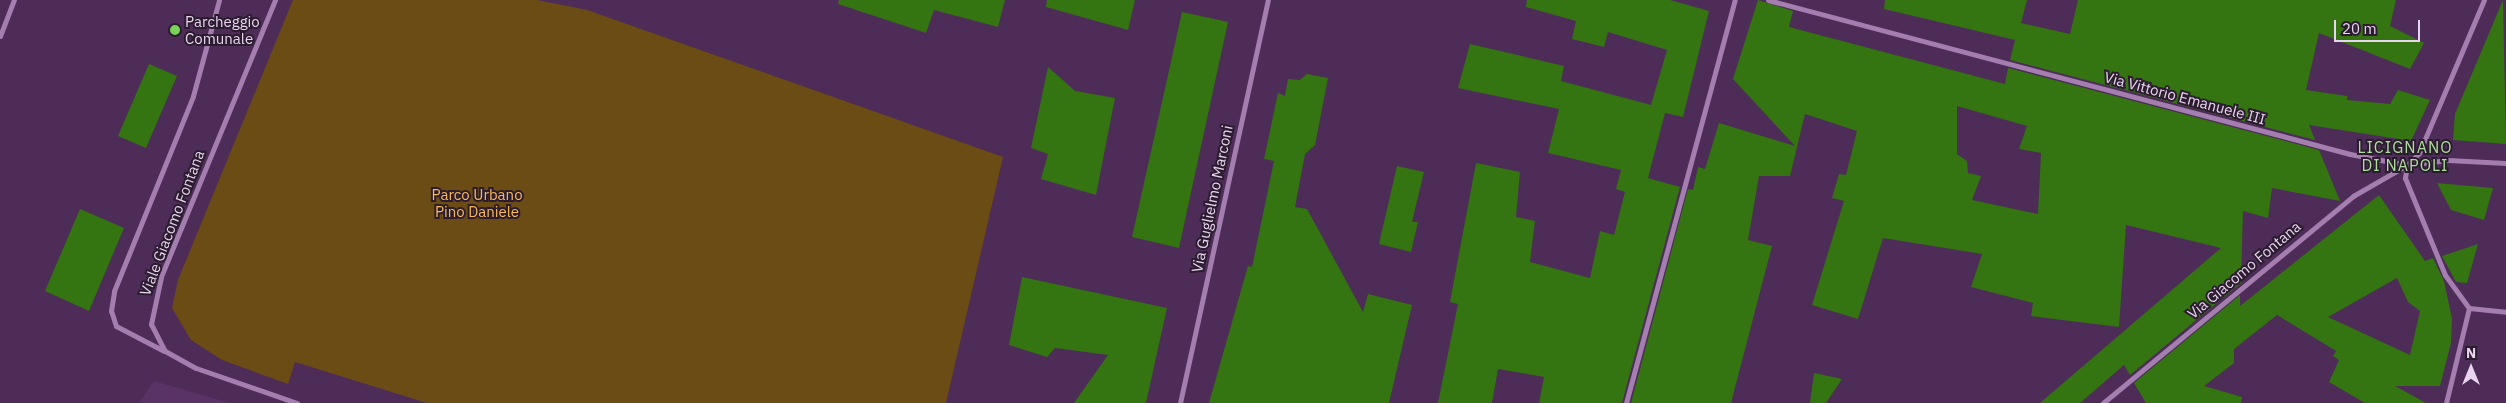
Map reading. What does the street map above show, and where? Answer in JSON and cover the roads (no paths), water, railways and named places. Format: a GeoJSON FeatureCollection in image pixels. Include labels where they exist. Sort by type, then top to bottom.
{"type":"FeatureCollection","features":[{"type":"Feature","properties":{"kind":"street"},"geometry":{"type":"LineString","coordinates":[[0,36],[14,0]]}},
{"type":"Feature","properties":{"kind":"street"},"geometry":{"type":"LineString","coordinates":[[219,0],[206,34],[194,96],[114,291],[111,311],[116,326],[196,368],[296,403]]}},
{"type":"Feature","properties":{"kind":"street","name":"Viale Giacomo Fontana"},"geometry":{"type":"LineString","coordinates":[[165,351],[151,324],[161,277],[275,0]]}},
{"type":"Feature","properties":{"kind":"street","name":"Via Guglielmo Marconi"},"geometry":{"type":"LineString","coordinates":[[1180,403],[1268,0]]}},
{"type":"Feature","properties":{"kind":"street"},"geometry":{"type":"LineString","coordinates":[[1626,403],[1735,0]]}},
{"type":"Feature","properties":{"kind":"street","name":"Via Vittorio Emanuele III"},"geometry":{"type":"LineString","coordinates":[[1768,0],[2350,154],[2407,165]]}},
{"type":"Feature","properties":{"kind":"street"},"geometry":{"type":"LineString","coordinates":[[2484,0],[2429,138],[2407,165],[2405,178],[2445,275],[2469,308],[2506,312]]}},
{"type":"Feature","properties":{"kind":"street"},"geometry":{"type":"LineString","coordinates":[[2407,165],[2448,160],[2506,164]]}},
{"type":"Feature","properties":{"kind":"street","name":"Via Giacomo Fontana"},"geometry":{"type":"LineString","coordinates":[[2103,403],[2353,196],[2407,165]]}},
{"type":"Feature","properties":{"kind":"street"},"geometry":{"type":"LineString","coordinates":[[2446,403],[2469,308]]}},
{"type":"Feature","properties":{"kind":"place","name":"Parcheggio Comunale"},"geometry":{"type":"Point","coordinates":[175,30]}},
{"type":"Feature","properties":{"kind":"district","name":"LICIGNANO DI NAPOLI"},"geometry":{"type":"Point","coordinates":[2405,156]}},
{"type":"Feature","properties":{"kind":"park label","name":"Parco Urbano Pino Daniele"},"geometry":{"type":"Point","coordinates":[477,202]}}]}
